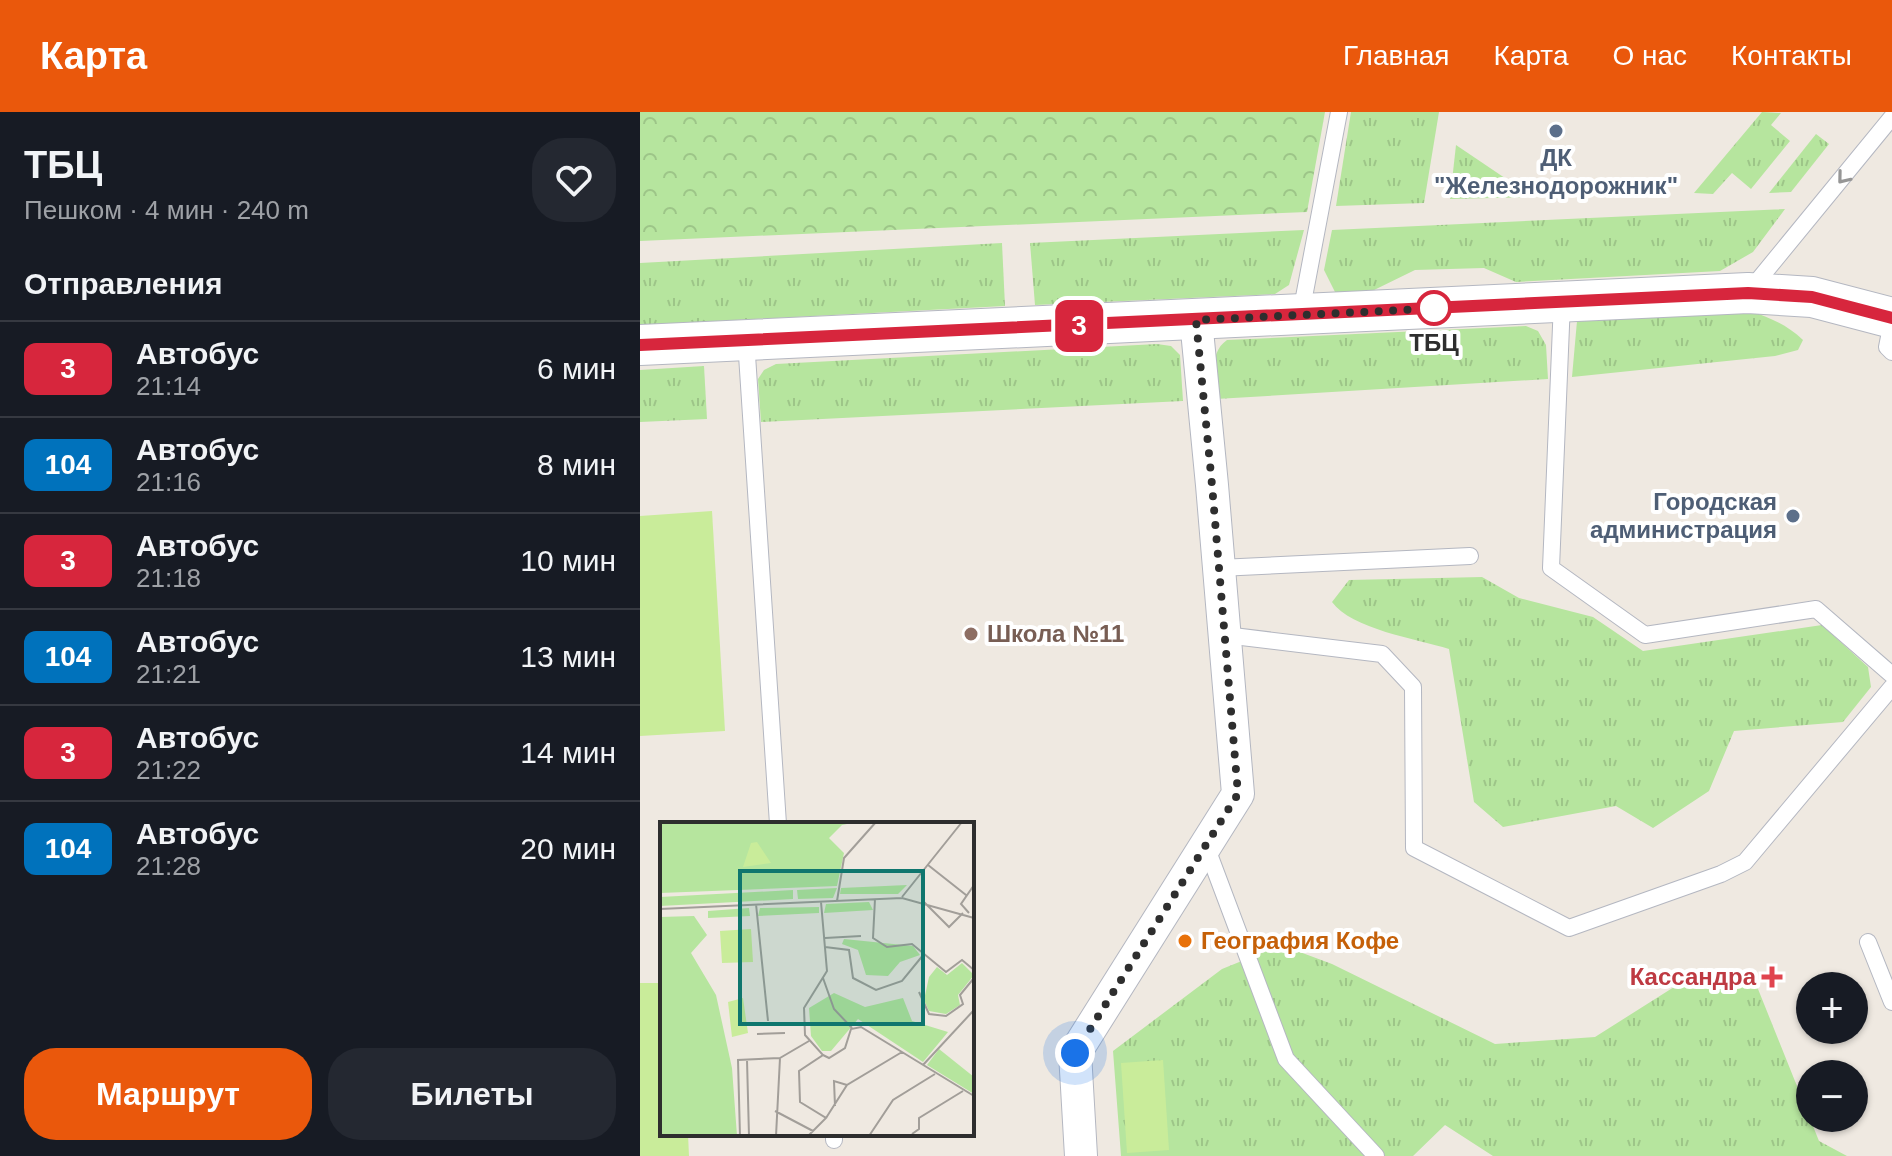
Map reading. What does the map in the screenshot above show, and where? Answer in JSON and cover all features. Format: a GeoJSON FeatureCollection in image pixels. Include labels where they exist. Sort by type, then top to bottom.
{"type":"FeatureCollection","features":[{"type":"Feature","properties":{"kind":"street"},"geometry":{"type":"LineString","coordinates":[[640,345],[1748,293],[1812,297],[1892,320]]}},
{"type":"Feature","properties":{"kind":"street"},"geometry":{"type":"LineString","coordinates":[[1081,1156],[1075,1053],[1238,794],[1196,320]]}},
{"type":"Feature","properties":{"kind":"lane"},"geometry":{"type":"LineString","coordinates":[[1301,314],[1339,112]]}},
{"type":"Feature","properties":{"kind":"lane"},"geometry":{"type":"LineString","coordinates":[[1748,293],[1892,117]]}},
{"type":"Feature","properties":{"kind":"lane"},"geometry":{"type":"LineString","coordinates":[[1562,302],[1551,568],[1645,635],[1816,609],[1892,675]]}},
{"type":"Feature","properties":{"kind":"lane"},"geometry":{"type":"LineString","coordinates":[[1892,320],[1887,347],[1892,352]]}},
{"type":"Feature","properties":{"kind":"lane"},"geometry":{"type":"LineString","coordinates":[[746,340],[778,822]]}},
{"type":"Feature","properties":{"kind":"lane"},"geometry":{"type":"LineString","coordinates":[[1219,568],[1470,556]]}},
{"type":"Feature","properties":{"kind":"lane"},"geometry":{"type":"LineString","coordinates":[[1225,635],[1382,654],[1413,687],[1414,848],[1569,928],[1721,874],[1745,862],[1892,687]]}},
{"type":"Feature","properties":{"kind":"lane"},"geometry":{"type":"LineString","coordinates":[[1206,845],[1286,1059],[1376,1156]]}},
{"type":"Feature","properties":{"kind":"lane"},"geometry":{"type":"LineString","coordinates":[[1868,942],[1892,1002]]}},
{"type":"Feature","properties":{"kind":"green space"},"geometry":{"type":"Polygon","coordinates":[[[640,112],[1325,112],[1307,212],[640,241],[640,112]]]}},
{"type":"Feature","properties":{"kind":"green space"},"geometry":{"type":"Polygon","coordinates":[[[1351,112],[1439,112],[1424,203],[1336,206],[1351,112]]]}},
{"type":"Feature","properties":{"kind":"green space"},"geometry":{"type":"Polygon","coordinates":[[[1762,112],[1781,113],[1771,125],[1790,141],[1751,189],[1732,173],[1713,194],[1694,193],[1762,112]]]}},
{"type":"Feature","properties":{"kind":"green space"},"geometry":{"type":"Polygon","coordinates":[[[1816,134],[1829,144],[1791,192],[1769,193],[1816,134]]]}},
{"type":"Feature","properties":{"kind":"green space"},"geometry":{"type":"Polygon","coordinates":[[[1456,145],[1533,197],[1450,199],[1456,145]]]}},
{"type":"Feature","properties":{"kind":"green space"},"geometry":{"type":"Polygon","coordinates":[[[1785,209],[1753,252],[1720,271],[1516,282],[1484,268],[1415,270],[1370,292],[1336,294],[1324,270],[1332,230],[1785,209]]]}},
{"type":"Feature","properties":{"kind":"green space"},"geometry":{"type":"Polygon","coordinates":[[[1304,230],[1289,285],[1275,294],[1035,305],[1030,243],[1304,230]]]}},
{"type":"Feature","properties":{"kind":"green space"},"geometry":{"type":"Polygon","coordinates":[[[1002,243],[1005,306],[640,325],[640,263],[1002,243]]]}},
{"type":"Feature","properties":{"kind":"green space"},"geometry":{"type":"Polygon","coordinates":[[[1750,311],[1778,322],[1797,335],[1803,340],[1798,350],[1775,356],[1572,377],[1577,321],[1750,311]]]}},
{"type":"Feature","properties":{"kind":"green space"},"geometry":{"type":"Polygon","coordinates":[[[1526,326],[1538,331],[1546,345],[1548,379],[1216,399],[1215,359],[1221,345],[1227,340],[1526,326]]]}},
{"type":"Feature","properties":{"kind":"green space"},"geometry":{"type":"Polygon","coordinates":[[[1157,344],[1171,346],[1180,355],[1183,401],[761,422],[758,379],[764,370],[776,364],[1157,344]]]}},
{"type":"Feature","properties":{"kind":"green space"},"geometry":{"type":"Polygon","coordinates":[[[704,366],[707,419],[640,422],[640,370],[704,366]]]}},
{"type":"Feature","properties":{"kind":"green space"},"geometry":{"type":"Polygon","coordinates":[[[712,511],[725,731],[640,736],[640,516],[712,511]]]}},
{"type":"Feature","properties":{"kind":"green space"},"geometry":{"type":"Polygon","coordinates":[[[1482,577],[1519,598],[1593,617],[1643,651],[1822,625],[1868,667],[1871,687],[1843,722],[1734,731],[1709,791],[1653,828],[1616,806],[1503,827],[1474,802],[1449,649],[1369,626],[1341,611],[1332,602],[1349,580],[1482,577]]]}},
{"type":"Feature","properties":{"kind":"green space"},"geometry":{"type":"Polygon","coordinates":[[[1281,945],[1332,964],[1495,1044],[1595,1037],[1674,987],[1756,984],[1796,1084],[1796,1132],[1815,1132],[1819,1141],[1847,1156],[1493,1156],[1445,1125],[1413,1156],[1121,1156],[1113,1051],[1222,969],[1281,945]]]}},
{"type":"Feature","properties":{"kind":"green space"},"geometry":{"type":"Polygon","coordinates":[[[640,983],[660,983],[660,1136],[688,1136],[689,1156],[640,1156],[640,983]]]}},
{"type":"Feature","properties":{"kind":"green space"},"geometry":{"type":"Polygon","coordinates":[[[1163,1060],[1169,1150],[1127,1153],[1121,1063],[1163,1060]]]}},
{"type":"Feature","properties":{"kind":"bus line","name":"3"},"geometry":{"type":"LineString","coordinates":[[640,345],[1748,293],[1812,297],[1892,318]]}},
{"type":"Feature","properties":{"kind":"place","name":"ДК \"Железнодорожник\""},"geometry":{"type":"Point","coordinates":[1556,131]}},
{"type":"Feature","properties":{"kind":"place","name":"ТБЦ"},"geometry":{"type":"Point","coordinates":[1434,308]}},
{"type":"Feature","properties":{"kind":"place","name":"Городская администрация"},"geometry":{"type":"Point","coordinates":[1793,516]}},
{"type":"Feature","properties":{"kind":"place","name":"Школа №11"},"geometry":{"type":"Point","coordinates":[971,634]}},
{"type":"Feature","properties":{"kind":"place","name":"География Кофе"},"geometry":{"type":"Point","coordinates":[1185,941]}},
{"type":"Feature","properties":{"kind":"place","name":"Кассандра"},"geometry":{"type":"Point","coordinates":[1772,977]}},
{"type":"Feature","properties":{"kind":"route"},"geometry":{"type":"LineString","coordinates":[[1075,1053],[1238,794],[1196,320],[1446,308],[1434,308]]}}]}
